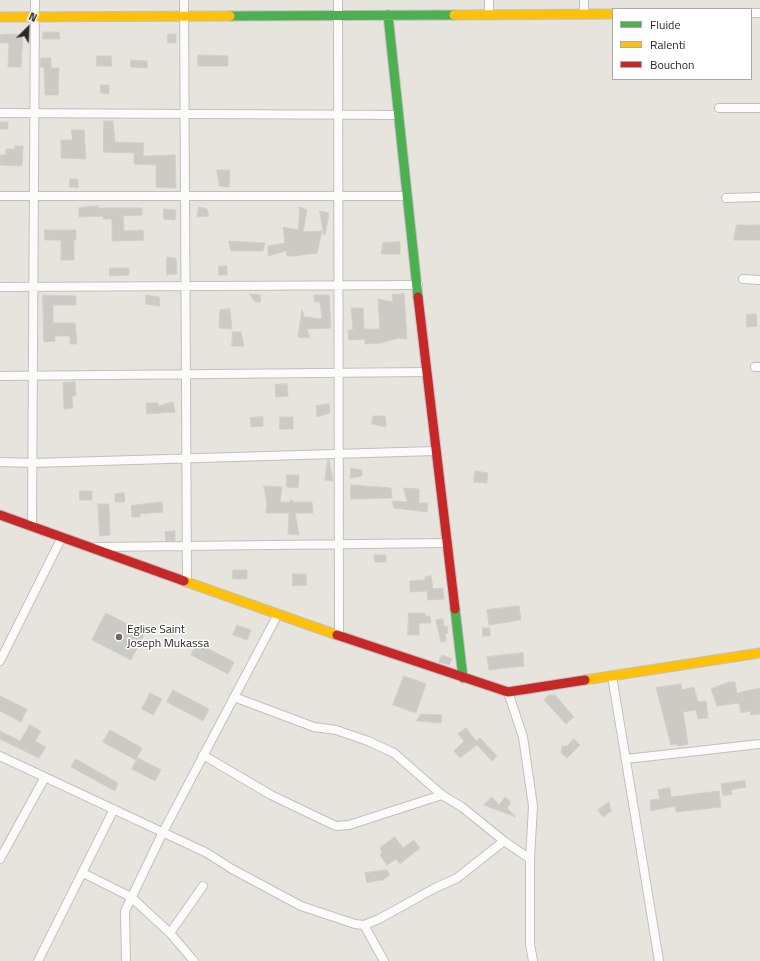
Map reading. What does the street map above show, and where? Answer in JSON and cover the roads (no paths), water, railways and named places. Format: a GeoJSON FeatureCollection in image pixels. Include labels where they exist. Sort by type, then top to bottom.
{"type":"FeatureCollection","features":[{"type":"Feature","properties":{"kind":"street"},"geometry":{"type":"LineString","coordinates":[[32,526],[35,0]]}},
{"type":"Feature","properties":{"kind":"street"},"geometry":{"type":"LineString","coordinates":[[184,0],[187,582]]}},
{"type":"Feature","properties":{"kind":"street"},"geometry":{"type":"LineString","coordinates":[[338,0],[340,372],[338,455],[339,636]]}},
{"type":"Feature","properties":{"kind":"street"},"geometry":{"type":"LineString","coordinates":[[489,0],[489,14]]}},
{"type":"Feature","properties":{"kind":"street"},"geometry":{"type":"LineString","coordinates":[[584,0],[584,14]]}},
{"type":"Feature","properties":{"kind":"street"},"geometry":{"type":"LineString","coordinates":[[0,17],[612,14]]}},
{"type":"Feature","properties":{"kind":"street"},"geometry":{"type":"LineString","coordinates":[[388,15],[446,543],[463,678]]}},
{"type":"Feature","properties":{"kind":"street"},"geometry":{"type":"LineString","coordinates":[[719,108],[760,108]]}},
{"type":"Feature","properties":{"kind":"street"},"geometry":{"type":"LineString","coordinates":[[0,113],[399,115]]}},
{"type":"Feature","properties":{"kind":"street"},"geometry":{"type":"LineString","coordinates":[[0,196],[185,194],[408,196]]}},
{"type":"Feature","properties":{"kind":"street"},"geometry":{"type":"LineString","coordinates":[[726,198],[760,198]]}},
{"type":"Feature","properties":{"kind":"street"},"geometry":{"type":"LineString","coordinates":[[743,279],[760,280]]}},
{"type":"Feature","properties":{"kind":"street"},"geometry":{"type":"LineString","coordinates":[[0,287],[339,287],[418,285]]}},
{"type":"Feature","properties":{"kind":"street"},"geometry":{"type":"LineString","coordinates":[[0,376],[427,372]]}},
{"type":"Feature","properties":{"kind":"street"},"geometry":{"type":"LineString","coordinates":[[0,462],[33,463],[436,451]]}},
{"type":"Feature","properties":{"kind":"street"},"geometry":{"type":"LineString","coordinates":[[0,515],[339,636],[508,692],[760,654]]}},
{"type":"Feature","properties":{"kind":"street"},"geometry":{"type":"LineString","coordinates":[[0,661],[62,537]]}},
{"type":"Feature","properties":{"kind":"street"},"geometry":{"type":"LineString","coordinates":[[90,547],[446,543]]}},
{"type":"Feature","properties":{"kind":"street"},"geometry":{"type":"LineString","coordinates":[[126,961],[125,911],[131,897],[163,832],[278,614]]}},
{"type":"Feature","properties":{"kind":"street"},"geometry":{"type":"LineString","coordinates":[[612,676],[659,961]]}},
{"type":"Feature","properties":{"kind":"street"},"geometry":{"type":"LineString","coordinates":[[508,692],[523,737],[533,806],[530,859],[530,944],[532,961]]}},
{"type":"Feature","properties":{"kind":"street"},"geometry":{"type":"LineString","coordinates":[[234,697],[314,727],[336,730],[368,741],[394,753],[442,794],[462,807],[504,842],[530,859]]}},
{"type":"Feature","properties":{"kind":"street"},"geometry":{"type":"LineString","coordinates":[[626,759],[760,744]]}},
{"type":"Feature","properties":{"kind":"street"},"geometry":{"type":"LineString","coordinates":[[203,755],[271,795],[336,826],[349,826],[442,794]]}},
{"type":"Feature","properties":{"kind":"street"},"geometry":{"type":"LineString","coordinates":[[0,756],[207,853],[232,869],[301,906],[355,924],[364,925],[457,878],[504,842]]}},
{"type":"Feature","properties":{"kind":"street"},"geometry":{"type":"LineString","coordinates":[[0,859],[45,777]]}},
{"type":"Feature","properties":{"kind":"street"},"geometry":{"type":"LineString","coordinates":[[38,961],[114,809]]}},
{"type":"Feature","properties":{"kind":"street"},"geometry":{"type":"LineString","coordinates":[[83,873],[131,897],[170,933],[194,961]]}},
{"type":"Feature","properties":{"kind":"street"},"geometry":{"type":"LineString","coordinates":[[170,933],[203,886]]}},
{"type":"Feature","properties":{"kind":"street"},"geometry":{"type":"LineString","coordinates":[[364,925],[384,961]]}},
{"type":"Feature","properties":{"kind":"place","name":"Eglise Saint Joseph Mukassa"},"geometry":{"type":"Point","coordinates":[119,637]}}]}
